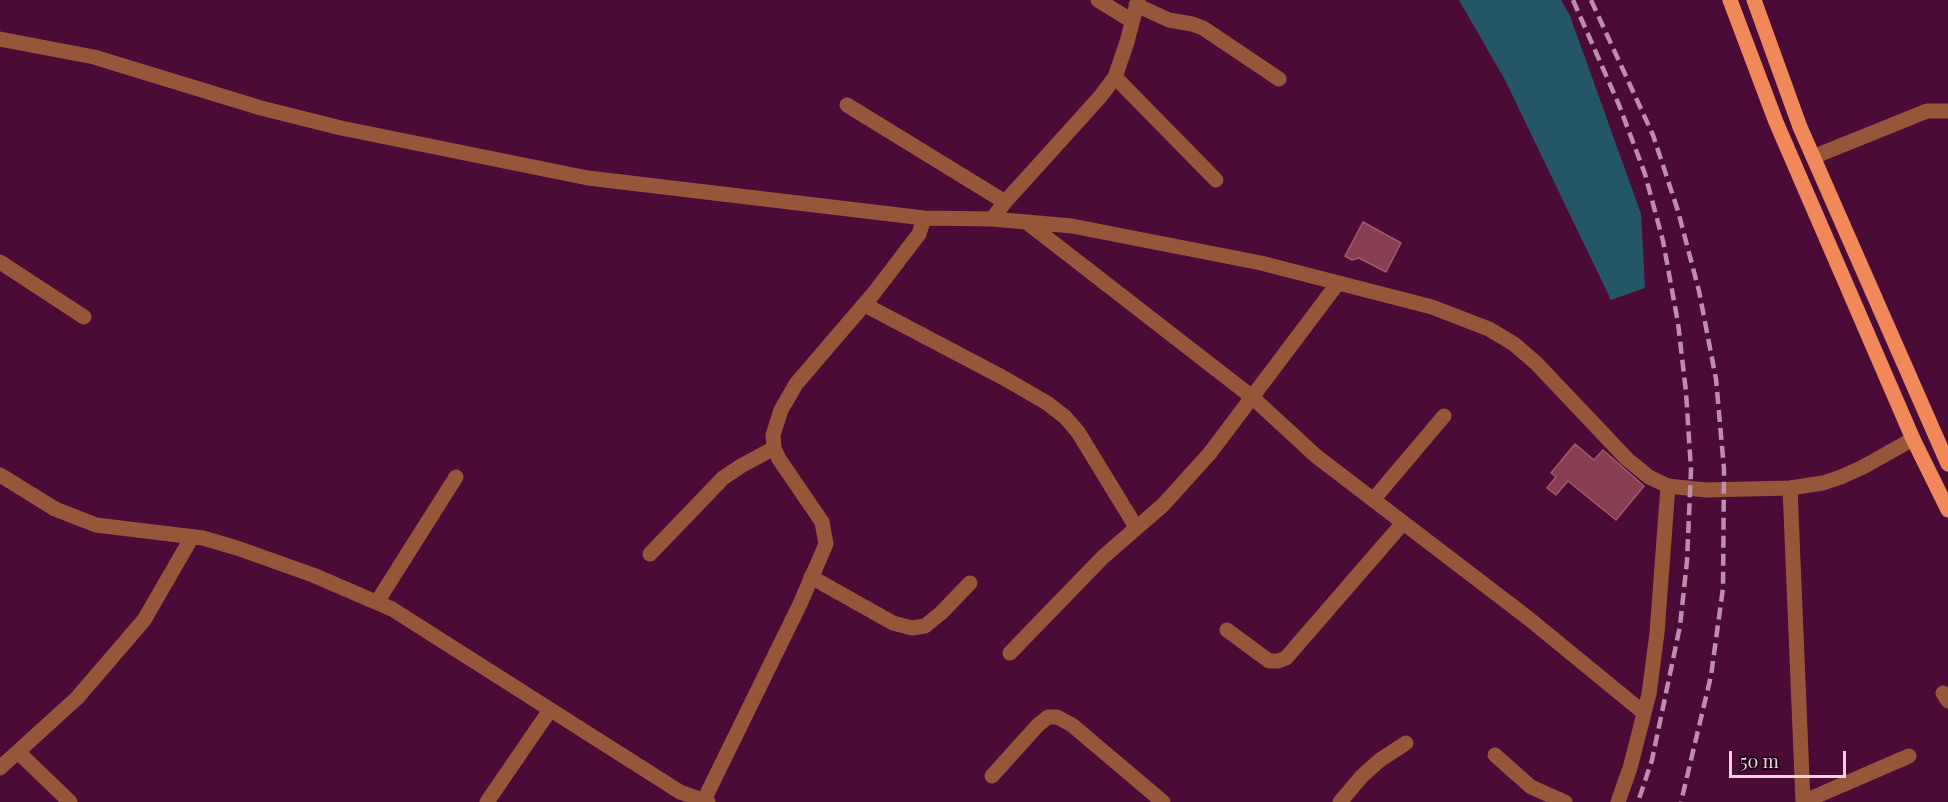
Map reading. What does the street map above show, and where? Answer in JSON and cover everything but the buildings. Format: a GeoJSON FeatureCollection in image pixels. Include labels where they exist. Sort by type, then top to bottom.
{"type":"FeatureCollection","features":[{"type":"Feature","properties":{"kind":"main road"},"geometry":{"type":"LineString","coordinates":[[1730,0],[1776,122],[1913,439],[1948,510]]}},
{"type":"Feature","properties":{"kind":"main road"},"geometry":{"type":"LineString","coordinates":[[1754,0],[1800,127],[1948,464]]}},
{"type":"Feature","properties":{"kind":"street"},"geometry":{"type":"LineString","coordinates":[[1098,0],[1132,21]]}},
{"type":"Feature","properties":{"kind":"street"},"geometry":{"type":"LineString","coordinates":[[992,219],[1115,77],[1137,2],[1169,20],[1203,28],[1279,79]]}},
{"type":"Feature","properties":{"kind":"street"},"geometry":{"type":"LineString","coordinates":[[0,39],[94,57],[261,108],[341,128],[588,178],[924,218],[992,219],[1072,226],[1261,263],[1338,283],[1457,315],[1490,329],[1514,344],[1536,363],[1627,459],[1649,477],[1668,486],[1706,490],[1790,488],[1823,483],[1841,477],[1913,439]]}},
{"type":"Feature","properties":{"kind":"street"},"geometry":{"type":"LineString","coordinates":[[1115,77],[1216,180]]}},
{"type":"Feature","properties":{"kind":"street"},"geometry":{"type":"LineString","coordinates":[[847,105],[1005,202]]}},
{"type":"Feature","properties":{"kind":"street"},"geometry":{"type":"LineString","coordinates":[[1813,157],[1927,111],[1948,111]]}},
{"type":"Feature","properties":{"kind":"street"},"geometry":{"type":"LineString","coordinates":[[0,475],[55,509],[96,525],[192,537],[237,548],[313,575],[393,609],[680,792],[705,801],[826,544],[822,522],[774,448],[773,435],[781,410],[796,384],[865,305],[919,234],[924,218]]}},
{"type":"Feature","properties":{"kind":"street"},"geometry":{"type":"LineString","coordinates":[[1029,224],[1252,397],[1316,456],[1528,618],[1644,713]]}},
{"type":"Feature","properties":{"kind":"street"},"geometry":{"type":"LineString","coordinates":[[0,262],[84,317]]}},
{"type":"Feature","properties":{"kind":"street"},"geometry":{"type":"LineString","coordinates":[[1010,653],[1103,557],[1163,505],[1210,453],[1338,283]]}},
{"type":"Feature","properties":{"kind":"street"},"geometry":{"type":"LineString","coordinates":[[865,305],[1009,381],[1065,417],[1078,432],[1136,527]]}},
{"type":"Feature","properties":{"kind":"street"},"geometry":{"type":"LineString","coordinates":[[1373,500],[1444,416]]}},
{"type":"Feature","properties":{"kind":"street"},"geometry":{"type":"LineString","coordinates":[[650,554],[723,478],[774,448]]}},
{"type":"Feature","properties":{"kind":"street"},"geometry":{"type":"LineString","coordinates":[[376,602],[456,477]]}},
{"type":"Feature","properties":{"kind":"street"},"geometry":{"type":"LineString","coordinates":[[1618,802],[1630,768],[1649,694],[1657,633],[1668,486]]}},
{"type":"Feature","properties":{"kind":"street"},"geometry":{"type":"LineString","coordinates":[[1790,488],[1803,802],[1909,756]]}},
{"type":"Feature","properties":{"kind":"street"},"geometry":{"type":"LineString","coordinates":[[1227,630],[1269,661],[1286,658],[1403,523]]}},
{"type":"Feature","properties":{"kind":"street"},"geometry":{"type":"LineString","coordinates":[[0,768],[77,698],[144,620],[192,537]]}},
{"type":"Feature","properties":{"kind":"street"},"geometry":{"type":"LineString","coordinates":[[811,577],[893,623],[912,628],[925,626],[970,583]]}},
{"type":"Feature","properties":{"kind":"street"},"geometry":{"type":"LineString","coordinates":[[487,802],[550,710]]}},
{"type":"Feature","properties":{"kind":"street"},"geometry":{"type":"LineString","coordinates":[[992,776],[1038,725],[1048,717],[1057,717],[1072,725],[1163,802]]}},
{"type":"Feature","properties":{"kind":"street"},"geometry":{"type":"LineString","coordinates":[[1340,802],[1362,776],[1380,760],[1406,743]]}},
{"type":"Feature","properties":{"kind":"street"},"geometry":{"type":"LineString","coordinates":[[18,752],[70,802]]}},
{"type":"Feature","properties":{"kind":"street"},"geometry":{"type":"LineString","coordinates":[[1495,755],[1539,797],[1564,802]]}},
{"type":"Feature","properties":{"kind":"water"},"geometry":{"type":"Polygon","coordinates":[[[1459,0],[1561,0],[1570,16],[1641,214],[1645,288],[1611,300],[1505,80],[1459,0]]]}},
{"type":"Feature","properties":{"kind":"railway"},"geometry":{"type":"LineString","coordinates":[[1573,0],[1619,105],[1645,174],[1663,241],[1678,323],[1686,392],[1691,470],[1687,561],[1680,626],[1652,760],[1638,802]]}},
{"type":"Feature","properties":{"kind":"railway"},"geometry":{"type":"LineString","coordinates":[[1591,0],[1653,135],[1678,211],[1699,291],[1716,379],[1724,469],[1723,588],[1711,676],[1681,802]]}}]}
